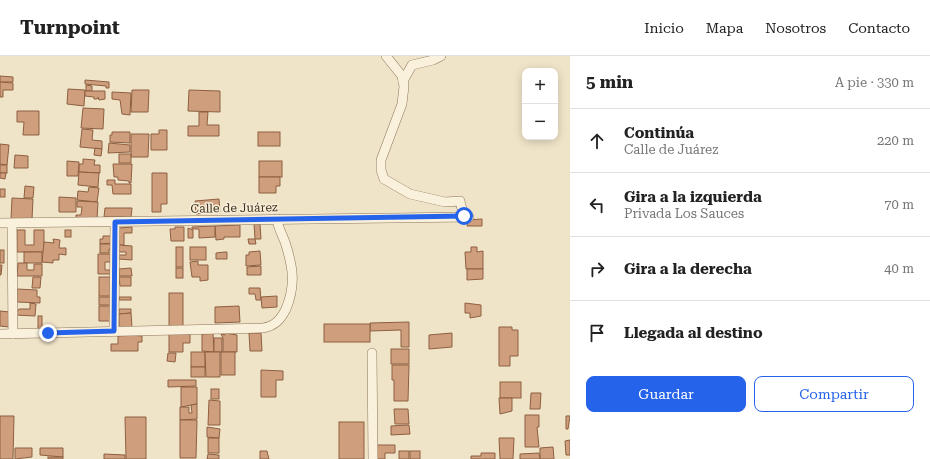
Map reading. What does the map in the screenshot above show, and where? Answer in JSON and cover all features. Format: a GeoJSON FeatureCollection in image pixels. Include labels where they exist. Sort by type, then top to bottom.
{"type":"FeatureCollection","features":[{"type":"Feature","properties":{"kind":"street"},"geometry":{"type":"LineString","coordinates":[[386,56],[402,76],[403,81]]}},
{"type":"Feature","properties":{"kind":"street"},"geometry":{"type":"LineString","coordinates":[[403,81],[412,65],[433,60],[440,56]]}},
{"type":"Feature","properties":{"kind":"street","name":"Calle de Juárez"},"geometry":{"type":"LineString","coordinates":[[0,223],[467,216],[460,201],[445,202],[410,194],[384,179],[380,170],[380,160],[402,104],[404,86],[403,81]]}},
{"type":"Feature","properties":{"kind":"street"},"geometry":{"type":"LineString","coordinates":[[0,334],[264,328],[273,326],[283,314],[292,293],[292,268],[285,241],[278,227],[278,219]]}},
{"type":"Feature","properties":{"kind":"street"},"geometry":{"type":"LineString","coordinates":[[114,331],[115,222]]}},
{"type":"Feature","properties":{"kind":"street"},"geometry":{"type":"LineString","coordinates":[[12,224],[13,334]]}},
{"type":"Feature","properties":{"kind":"street"},"geometry":{"type":"LineString","coordinates":[[372,353],[373,459]]}},
{"type":"Feature","properties":{"kind":"building"},"geometry":{"type":"Polygon","coordinates":[[[0,76],[13,77],[13,82],[0,82],[0,76]]]}},
{"type":"Feature","properties":{"kind":"building"},"geometry":{"type":"Polygon","coordinates":[[[85,80],[109,82],[109,88],[106,88],[106,86],[85,84],[85,80]]]}},
{"type":"Feature","properties":{"kind":"building"},"geometry":{"type":"Polygon","coordinates":[[[0,82],[13,83],[13,90],[3,90],[3,97],[0,97],[0,82]]]}},
{"type":"Feature","properties":{"kind":"building"},"geometry":{"type":"Polygon","coordinates":[[[86,85],[92,86],[92,91],[86,91],[86,85]]]}},
{"type":"Feature","properties":{"kind":"building"},"geometry":{"type":"Polygon","coordinates":[[[68,89],[85,90],[84,106],[67,104],[68,89]]]}},
{"type":"Feature","properties":{"kind":"building"},"geometry":{"type":"Polygon","coordinates":[[[132,90],[149,90],[148,112],[131,112],[132,90]]]}},
{"type":"Feature","properties":{"kind":"building"},"geometry":{"type":"Polygon","coordinates":[[[189,90],[220,91],[220,112],[188,111],[189,90]]]}},
{"type":"Feature","properties":{"kind":"building"},"geometry":{"type":"Polygon","coordinates":[[[85,91],[105,91],[105,99],[99,100],[98,97],[97,99],[94,99],[94,97],[85,96],[85,91]]]}},
{"type":"Feature","properties":{"kind":"building"},"geometry":{"type":"Polygon","coordinates":[[[112,92],[131,93],[130,115],[122,114],[120,100],[112,99],[112,92]]]}},
{"type":"Feature","properties":{"kind":"building"},"geometry":{"type":"Polygon","coordinates":[[[83,108],[104,109],[103,129],[81,128],[83,108]]]}},
{"type":"Feature","properties":{"kind":"building"},"geometry":{"type":"Polygon","coordinates":[[[17,111],[39,111],[39,135],[23,135],[24,122],[17,122],[17,111]]]}},
{"type":"Feature","properties":{"kind":"building"},"geometry":{"type":"Polygon","coordinates":[[[199,112],[208,112],[207,125],[219,125],[219,136],[188,136],[188,126],[199,126],[199,112]]]}},
{"type":"Feature","properties":{"kind":"building"},"geometry":{"type":"Polygon","coordinates":[[[82,129],[93,130],[92,140],[102,141],[102,149],[80,147],[82,129]]]}},
{"type":"Feature","properties":{"kind":"building"},"geometry":{"type":"Polygon","coordinates":[[[159,130],[167,130],[167,150],[151,150],[151,134],[159,134],[159,130]]]}},
{"type":"Feature","properties":{"kind":"building"},"geometry":{"type":"Polygon","coordinates":[[[112,132],[130,132],[130,143],[110,142],[110,135],[112,135],[112,132]]]}},
{"type":"Feature","properties":{"kind":"building"},"geometry":{"type":"Polygon","coordinates":[[[258,132],[280,132],[280,146],[258,146],[258,132]]]}},
{"type":"Feature","properties":{"kind":"building"},"geometry":{"type":"Polygon","coordinates":[[[131,134],[149,134],[148,157],[131,157],[131,134]]]}},
{"type":"Feature","properties":{"kind":"building"},"geometry":{"type":"Polygon","coordinates":[[[109,143],[130,145],[130,152],[108,153],[109,143]]]}},
{"type":"Feature","properties":{"kind":"building"},"geometry":{"type":"Polygon","coordinates":[[[0,144],[9,145],[7,165],[0,164],[0,144]]]}},
{"type":"Feature","properties":{"kind":"building"},"geometry":{"type":"Polygon","coordinates":[[[95,148],[102,149],[101,156],[94,155],[95,148]]]}},
{"type":"Feature","properties":{"kind":"building"},"geometry":{"type":"Polygon","coordinates":[[[119,154],[131,154],[131,163],[119,163],[119,154]]]}},
{"type":"Feature","properties":{"kind":"building"},"geometry":{"type":"Polygon","coordinates":[[[15,155],[28,156],[28,168],[14,168],[15,155]]]}},
{"type":"Feature","properties":{"kind":"building"},"geometry":{"type":"Polygon","coordinates":[[[83,159],[95,160],[94,165],[100,165],[100,173],[79,172],[79,164],[83,164],[83,159]]]}},
{"type":"Feature","properties":{"kind":"building"},"geometry":{"type":"Polygon","coordinates":[[[67,161],[79,162],[78,176],[67,176],[67,161]]]}},
{"type":"Feature","properties":{"kind":"building"},"geometry":{"type":"Polygon","coordinates":[[[259,161],[282,161],[282,177],[259,177],[259,161]]]}},
{"type":"Feature","properties":{"kind":"building"},"geometry":{"type":"Polygon","coordinates":[[[113,164],[132,164],[131,183],[129,183],[129,181],[118,180],[118,177],[114,177],[113,164]]]}},
{"type":"Feature","properties":{"kind":"building"},"geometry":{"type":"Polygon","coordinates":[[[0,165],[7,165],[7,173],[0,173],[0,165]]]}},
{"type":"Feature","properties":{"kind":"building"},"geometry":{"type":"Polygon","coordinates":[[[79,172],[99,173],[98,187],[78,185],[79,172]]]}},
{"type":"Feature","properties":{"kind":"building"},"geometry":{"type":"Polygon","coordinates":[[[0,173],[6,173],[5,179],[0,178],[0,173]]]}},
{"type":"Feature","properties":{"kind":"building"},"geometry":{"type":"Polygon","coordinates":[[[152,173],[167,173],[167,204],[161,204],[161,212],[152,212],[152,173]]]}},
{"type":"Feature","properties":{"kind":"building"},"geometry":{"type":"Polygon","coordinates":[[[259,177],[280,177],[280,186],[276,186],[276,193],[259,193],[259,177]]]}},
{"type":"Feature","properties":{"kind":"building"},"geometry":{"type":"Polygon","coordinates":[[[107,180],[115,180],[115,184],[131,184],[131,194],[113,194],[112,185],[107,185],[107,180]]]}},
{"type":"Feature","properties":{"kind":"building"},"geometry":{"type":"Polygon","coordinates":[[[25,186],[34,187],[33,198],[24,198],[25,186]]]}},
{"type":"Feature","properties":{"kind":"building"},"geometry":{"type":"Polygon","coordinates":[[[89,187],[99,188],[97,202],[77,200],[78,191],[88,192],[89,187]]]}},
{"type":"Feature","properties":{"kind":"building"},"geometry":{"type":"Polygon","coordinates":[[[0,189],[5,189],[5,197],[0,197],[0,189]]]}},
{"type":"Feature","properties":{"kind":"building"},"geometry":{"type":"Polygon","coordinates":[[[59,197],[76,198],[76,212],[59,212],[59,197]]]}},
{"type":"Feature","properties":{"kind":"building"},"geometry":{"type":"Polygon","coordinates":[[[12,198],[33,199],[32,219],[11,219],[12,198]]]}},
{"type":"Feature","properties":{"kind":"building"},"geometry":{"type":"Polygon","coordinates":[[[219,199],[220,212],[196,214],[195,201],[219,199]]]}},
{"type":"Feature","properties":{"kind":"building"},"geometry":{"type":"Polygon","coordinates":[[[77,201],[98,202],[97,219],[76,218],[76,215],[81,215],[82,207],[77,207],[77,201]]]}},
{"type":"Feature","properties":{"kind":"building"},"geometry":{"type":"Polygon","coordinates":[[[105,208],[132,208],[131,217],[104,217],[105,208]]]}},
{"type":"Feature","properties":{"kind":"building"},"geometry":{"type":"Polygon","coordinates":[[[482,219],[482,226],[467,226],[468,220],[482,219]]]}},
{"type":"Feature","properties":{"kind":"building"},"geometry":{"type":"Polygon","coordinates":[[[254,224],[260,224],[261,239],[255,239],[254,224]]]}},
{"type":"Feature","properties":{"kind":"building"},"geometry":{"type":"Polygon","coordinates":[[[240,225],[240,237],[224,237],[224,239],[216,240],[215,226],[240,225]]]}},
{"type":"Feature","properties":{"kind":"building"},"geometry":{"type":"Polygon","coordinates":[[[215,226],[215,237],[199,238],[199,229],[192,229],[192,227],[215,226]]]}},
{"type":"Feature","properties":{"kind":"building"},"geometry":{"type":"Polygon","coordinates":[[[132,227],[132,233],[124,233],[124,245],[119,245],[119,228],[132,227]]]}},
{"type":"Feature","properties":{"kind":"building"},"geometry":{"type":"Polygon","coordinates":[[[175,227],[184,227],[184,241],[171,241],[170,229],[175,229],[175,227]]]}},
{"type":"Feature","properties":{"kind":"building"},"geometry":{"type":"Polygon","coordinates":[[[188,228],[193,230],[193,238],[188,238],[188,228]]]}},
{"type":"Feature","properties":{"kind":"building"},"geometry":{"type":"Polygon","coordinates":[[[17,230],[25,230],[25,245],[34,245],[34,230],[44,230],[44,252],[17,252],[17,230]]]}},
{"type":"Feature","properties":{"kind":"building"},"geometry":{"type":"Polygon","coordinates":[[[65,230],[71,230],[71,237],[65,237],[65,230]]]}},
{"type":"Feature","properties":{"kind":"building"},"geometry":{"type":"Polygon","coordinates":[[[103,236],[113,236],[112,243],[100,244],[100,239],[103,239],[103,236]]]}},
{"type":"Feature","properties":{"kind":"building"},"geometry":{"type":"Polygon","coordinates":[[[53,239],[60,240],[59,248],[66,248],[66,255],[59,254],[59,260],[53,260],[53,263],[42,262],[44,242],[54,243],[53,239]]]}},
{"type":"Feature","properties":{"kind":"building"},"geometry":{"type":"Polygon","coordinates":[[[248,239],[255,239],[256,244],[249,244],[248,239]]]}},
{"type":"Feature","properties":{"kind":"building"},"geometry":{"type":"Polygon","coordinates":[[[100,244],[112,244],[112,249],[109,249],[109,253],[100,253],[100,244]]]}},
{"type":"Feature","properties":{"kind":"building"},"geometry":{"type":"Polygon","coordinates":[[[119,245],[132,246],[132,260],[119,259],[119,255],[126,255],[126,252],[119,252],[119,245]]]}},
{"type":"Feature","properties":{"kind":"building"},"geometry":{"type":"Polygon","coordinates":[[[176,247],[183,247],[183,267],[176,267],[176,247]]]}},
{"type":"Feature","properties":{"kind":"building"},"geometry":{"type":"Polygon","coordinates":[[[190,247],[206,247],[206,260],[190,260],[190,247]]]}},
{"type":"Feature","properties":{"kind":"building"},"geometry":{"type":"Polygon","coordinates":[[[471,247],[477,247],[477,252],[483,251],[483,269],[466,269],[465,252],[471,252],[471,247]]]}},
{"type":"Feature","properties":{"kind":"building"},"geometry":{"type":"Polygon","coordinates":[[[0,250],[4,250],[4,263],[0,263],[0,250]]]}},
{"type":"Feature","properties":{"kind":"building"},"geometry":{"type":"Polygon","coordinates":[[[260,251],[261,265],[246,266],[246,255],[249,255],[249,252],[260,251]]]}},
{"type":"Feature","properties":{"kind":"building"},"geometry":{"type":"Polygon","coordinates":[[[24,252],[42,252],[42,263],[24,263],[24,252]]]}},
{"type":"Feature","properties":{"kind":"building"},"geometry":{"type":"Polygon","coordinates":[[[227,252],[227,259],[216,259],[216,253],[227,252]]]}},
{"type":"Feature","properties":{"kind":"building"},"geometry":{"type":"Polygon","coordinates":[[[98,254],[111,254],[111,262],[105,262],[105,270],[111,270],[111,274],[98,274],[98,254]]]}},
{"type":"Feature","properties":{"kind":"building"},"geometry":{"type":"Polygon","coordinates":[[[198,261],[198,265],[208,265],[208,280],[200,281],[200,277],[192,277],[190,262],[198,261]]]}},
{"type":"Feature","properties":{"kind":"building"},"geometry":{"type":"Polygon","coordinates":[[[18,263],[27,263],[27,270],[34,270],[34,264],[42,264],[42,276],[17,276],[18,263]]]}},
{"type":"Feature","properties":{"kind":"building"},"geometry":{"type":"Polygon","coordinates":[[[0,265],[2,265],[1,275],[0,275],[0,265]]]}},
{"type":"Feature","properties":{"kind":"building"},"geometry":{"type":"Polygon","coordinates":[[[261,266],[261,275],[247,275],[247,267],[261,266]]]}},
{"type":"Feature","properties":{"kind":"building"},"geometry":{"type":"Polygon","coordinates":[[[131,268],[132,276],[119,276],[119,269],[131,268]]]}},
{"type":"Feature","properties":{"kind":"building"},"geometry":{"type":"Polygon","coordinates":[[[176,268],[183,268],[183,278],[176,278],[176,268]]]}},
{"type":"Feature","properties":{"kind":"building"},"geometry":{"type":"Polygon","coordinates":[[[467,269],[483,269],[483,279],[467,280],[467,269]]]}},
{"type":"Feature","properties":{"kind":"building"},"geometry":{"type":"Polygon","coordinates":[[[33,277],[41,277],[40,288],[32,288],[33,277]]]}},
{"type":"Feature","properties":{"kind":"building"},"geometry":{"type":"Polygon","coordinates":[[[99,277],[113,277],[113,296],[99,296],[99,277]]]}},
{"type":"Feature","properties":{"kind":"building"},"geometry":{"type":"Polygon","coordinates":[[[119,277],[131,277],[131,286],[120,286],[119,277]]]}},
{"type":"Feature","properties":{"kind":"building"},"geometry":{"type":"Polygon","coordinates":[[[249,288],[260,288],[261,300],[256,300],[255,294],[249,294],[249,288]]]}},
{"type":"Feature","properties":{"kind":"building"},"geometry":{"type":"Polygon","coordinates":[[[17,289],[37,290],[37,297],[40,297],[40,303],[17,302],[17,289]]]}},
{"type":"Feature","properties":{"kind":"building"},"geometry":{"type":"Polygon","coordinates":[[[169,293],[183,293],[183,326],[169,326],[169,293]]]}},
{"type":"Feature","properties":{"kind":"building"},"geometry":{"type":"Polygon","coordinates":[[[277,296],[277,307],[262,308],[261,297],[277,296]]]}},
{"type":"Feature","properties":{"kind":"building"},"geometry":{"type":"Polygon","coordinates":[[[99,297],[112,297],[112,305],[99,305],[99,297]]]}},
{"type":"Feature","properties":{"kind":"building"},"geometry":{"type":"Polygon","coordinates":[[[119,297],[131,297],[131,300],[119,300],[119,297]]]}},
{"type":"Feature","properties":{"kind":"building"},"geometry":{"type":"Polygon","coordinates":[[[30,303],[36,304],[35,316],[15,315],[19,309],[30,309],[30,303]]]}},
{"type":"Feature","properties":{"kind":"building"},"geometry":{"type":"Polygon","coordinates":[[[465,303],[481,305],[481,316],[470,318],[470,313],[465,313],[465,303]]]}},
{"type":"Feature","properties":{"kind":"building"},"geometry":{"type":"Polygon","coordinates":[[[99,306],[112,306],[111,321],[99,321],[99,306]]]}},
{"type":"Feature","properties":{"kind":"building"},"geometry":{"type":"Polygon","coordinates":[[[239,306],[240,322],[215,323],[215,307],[239,306]]]}},
{"type":"Feature","properties":{"kind":"building"},"geometry":{"type":"Polygon","coordinates":[[[119,309],[131,309],[131,313],[119,314],[119,309]]]}},
{"type":"Feature","properties":{"kind":"building"},"geometry":{"type":"Polygon","coordinates":[[[0,311],[10,312],[9,327],[0,326],[0,311]]]}},
{"type":"Feature","properties":{"kind":"building"},"geometry":{"type":"Polygon","coordinates":[[[131,313],[132,327],[119,328],[119,314],[131,313]]]}},
{"type":"Feature","properties":{"kind":"building"},"geometry":{"type":"Polygon","coordinates":[[[38,316],[42,316],[42,330],[38,330],[38,316]]]}},
{"type":"Feature","properties":{"kind":"building"},"geometry":{"type":"Polygon","coordinates":[[[409,322],[409,347],[401,347],[401,330],[370,331],[370,323],[409,322]]]}},
{"type":"Feature","properties":{"kind":"building"},"geometry":{"type":"Polygon","coordinates":[[[324,324],[370,324],[370,342],[324,342],[324,324]]]}},
{"type":"Feature","properties":{"kind":"building"},"geometry":{"type":"Polygon","coordinates":[[[499,327],[512,327],[512,330],[518,330],[518,356],[510,356],[510,366],[499,366],[499,327]]]}},
{"type":"Feature","properties":{"kind":"building"},"geometry":{"type":"Polygon","coordinates":[[[213,333],[214,352],[202,351],[202,334],[213,333]]]}},
{"type":"Feature","properties":{"kind":"building"},"geometry":{"type":"Polygon","coordinates":[[[225,333],[237,335],[237,352],[223,352],[223,338],[221,334],[225,335],[225,333]]]}},
{"type":"Feature","properties":{"kind":"building"},"geometry":{"type":"Polygon","coordinates":[[[249,333],[261,333],[262,351],[250,351],[249,333]]]}},
{"type":"Feature","properties":{"kind":"building"},"geometry":{"type":"Polygon","coordinates":[[[452,333],[452,347],[429,349],[429,335],[452,333]]]}},
{"type":"Feature","properties":{"kind":"building"},"geometry":{"type":"Polygon","coordinates":[[[169,334],[190,334],[190,343],[183,343],[183,352],[169,352],[169,334]]]}},
{"type":"Feature","properties":{"kind":"building"},"geometry":{"type":"Polygon","coordinates":[[[118,336],[142,336],[142,342],[138,342],[138,351],[111,351],[111,344],[118,344],[118,336]]]}},
{"type":"Feature","properties":{"kind":"building"},"geometry":{"type":"Polygon","coordinates":[[[214,338],[222,338],[222,352],[214,352],[214,338]]]}},
{"type":"Feature","properties":{"kind":"building"},"geometry":{"type":"Polygon","coordinates":[[[391,349],[409,349],[409,364],[391,364],[391,349]]]}},
{"type":"Feature","properties":{"kind":"building"},"geometry":{"type":"Polygon","coordinates":[[[191,352],[205,352],[205,367],[191,367],[191,352]]]}},
{"type":"Feature","properties":{"kind":"building"},"geometry":{"type":"Polygon","coordinates":[[[205,352],[220,352],[220,377],[206,377],[205,352]]]}},
{"type":"Feature","properties":{"kind":"building"},"geometry":{"type":"Polygon","coordinates":[[[221,352],[235,352],[235,375],[221,375],[221,352]]]}},
{"type":"Feature","properties":{"kind":"building"},"geometry":{"type":"Polygon","coordinates":[[[168,353],[176,353],[175,362],[167,361],[168,353]]]}},
{"type":"Feature","properties":{"kind":"building"},"geometry":{"type":"Polygon","coordinates":[[[392,365],[409,365],[408,401],[394,401],[392,365]]]}},
{"type":"Feature","properties":{"kind":"building"},"geometry":{"type":"Polygon","coordinates":[[[191,367],[205,367],[205,377],[191,377],[191,367]]]}},
{"type":"Feature","properties":{"kind":"building"},"geometry":{"type":"Polygon","coordinates":[[[261,370],[283,371],[283,380],[276,380],[276,397],[261,397],[261,370]]]}},
{"type":"Feature","properties":{"kind":"building"},"geometry":{"type":"Polygon","coordinates":[[[168,380],[196,380],[196,386],[168,387],[168,380]]]}},
{"type":"Feature","properties":{"kind":"building"},"geometry":{"type":"Polygon","coordinates":[[[500,382],[521,382],[521,398],[500,398],[500,382]]]}},
{"type":"Feature","properties":{"kind":"building"},"geometry":{"type":"Polygon","coordinates":[[[181,387],[197,387],[197,404],[181,407],[181,387]]]}},
{"type":"Feature","properties":{"kind":"building"},"geometry":{"type":"Polygon","coordinates":[[[211,389],[219,389],[219,399],[211,399],[211,389]]]}},
{"type":"Feature","properties":{"kind":"building"},"geometry":{"type":"Polygon","coordinates":[[[531,393],[541,393],[540,409],[530,409],[531,393]]]}},
{"type":"Feature","properties":{"kind":"building"},"geometry":{"type":"Polygon","coordinates":[[[499,398],[512,398],[512,411],[500,414],[499,398]]]}},
{"type":"Feature","properties":{"kind":"building"},"geometry":{"type":"Polygon","coordinates":[[[209,400],[220,401],[220,425],[208,425],[209,400]]]}},
{"type":"Feature","properties":{"kind":"building"},"geometry":{"type":"Polygon","coordinates":[[[197,404],[197,419],[180,420],[180,407],[189,407],[189,413],[192,413],[191,405],[197,404]]]}},
{"type":"Feature","properties":{"kind":"building"},"geometry":{"type":"Polygon","coordinates":[[[394,409],[408,409],[409,424],[395,424],[394,409]]]}},
{"type":"Feature","properties":{"kind":"building"},"geometry":{"type":"Polygon","coordinates":[[[525,415],[539,415],[539,427],[537,427],[539,447],[525,447],[525,415]]]}},
{"type":"Feature","properties":{"kind":"building"},"geometry":{"type":"Polygon","coordinates":[[[0,416],[14,416],[13,459],[0,459],[0,416]]]}},
{"type":"Feature","properties":{"kind":"building"},"geometry":{"type":"Polygon","coordinates":[[[566,416],[570,416],[568,429],[566,429],[566,416]]]}},
{"type":"Feature","properties":{"kind":"building"},"geometry":{"type":"Polygon","coordinates":[[[125,417],[146,417],[146,459],[126,459],[125,417]]]}},
{"type":"Feature","properties":{"kind":"building"},"geometry":{"type":"Polygon","coordinates":[[[180,420],[197,420],[196,458],[180,458],[180,420]]]}},
{"type":"Feature","properties":{"kind":"building"},"geometry":{"type":"Polygon","coordinates":[[[339,422],[364,422],[364,459],[339,459],[339,422]]]}},
{"type":"Feature","properties":{"kind":"building"},"geometry":{"type":"Polygon","coordinates":[[[409,425],[410,434],[391,435],[391,426],[409,425]]]}},
{"type":"Feature","properties":{"kind":"building"},"geometry":{"type":"Polygon","coordinates":[[[207,427],[220,429],[219,438],[207,437],[207,427]]]}},
{"type":"Feature","properties":{"kind":"building"},"geometry":{"type":"Polygon","coordinates":[[[208,438],[219,438],[219,453],[208,453],[208,438]]]}},
{"type":"Feature","properties":{"kind":"building"},"geometry":{"type":"Polygon","coordinates":[[[499,438],[514,438],[513,459],[500,459],[499,438]]]}},
{"type":"Feature","properties":{"kind":"building"},"geometry":{"type":"Polygon","coordinates":[[[570,440],[570,455],[566,455],[565,441],[570,440]]]}},
{"type":"Feature","properties":{"kind":"building"},"geometry":{"type":"Polygon","coordinates":[[[376,445],[395,445],[395,453],[385,453],[385,459],[377,459],[376,445]]]}},
{"type":"Feature","properties":{"kind":"building"},"geometry":{"type":"Polygon","coordinates":[[[553,447],[554,459],[540,459],[540,448],[553,447]]]}},
{"type":"Feature","properties":{"kind":"building"},"geometry":{"type":"Polygon","coordinates":[[[15,448],[32,448],[32,457],[15,459],[15,448]]]}},
{"type":"Feature","properties":{"kind":"building"},"geometry":{"type":"Polygon","coordinates":[[[40,448],[63,448],[63,457],[40,455],[40,448]]]}},
{"type":"Feature","properties":{"kind":"building"},"geometry":{"type":"Polygon","coordinates":[[[260,451],[267,451],[269,459],[260,459],[260,451]]]}},
{"type":"Feature","properties":{"kind":"building"},"geometry":{"type":"Polygon","coordinates":[[[399,451],[409,451],[409,459],[399,459],[399,451]]]}},
{"type":"Feature","properties":{"kind":"building"},"geometry":{"type":"Polygon","coordinates":[[[410,451],[420,451],[420,459],[410,459],[410,451]]]}},
{"type":"Feature","properties":{"kind":"building"},"geometry":{"type":"Polygon","coordinates":[[[481,453],[495,453],[495,459],[471,459],[471,456],[481,456],[481,453]]]}},
{"type":"Feature","properties":{"kind":"building"},"geometry":{"type":"Polygon","coordinates":[[[539,453],[540,459],[520,459],[520,454],[539,453]]]}},
{"type":"Feature","properties":{"kind":"building"},"geometry":{"type":"Polygon","coordinates":[[[104,454],[125,455],[125,459],[104,459],[104,454]]]}},
{"type":"Feature","properties":{"kind":"building"},"geometry":{"type":"Polygon","coordinates":[[[208,454],[219,455],[219,459],[207,459],[208,454]]]}},
{"type":"Feature","properties":{"kind":"building"},"geometry":{"type":"Polygon","coordinates":[[[48,457],[63,457],[63,459],[48,459],[48,457]]]}},
{"type":"Feature","properties":{"kind":"route"},"geometry":{"type":"LineString","coordinates":[[48,333],[114,331],[115,222],[464,216]]}}]}
